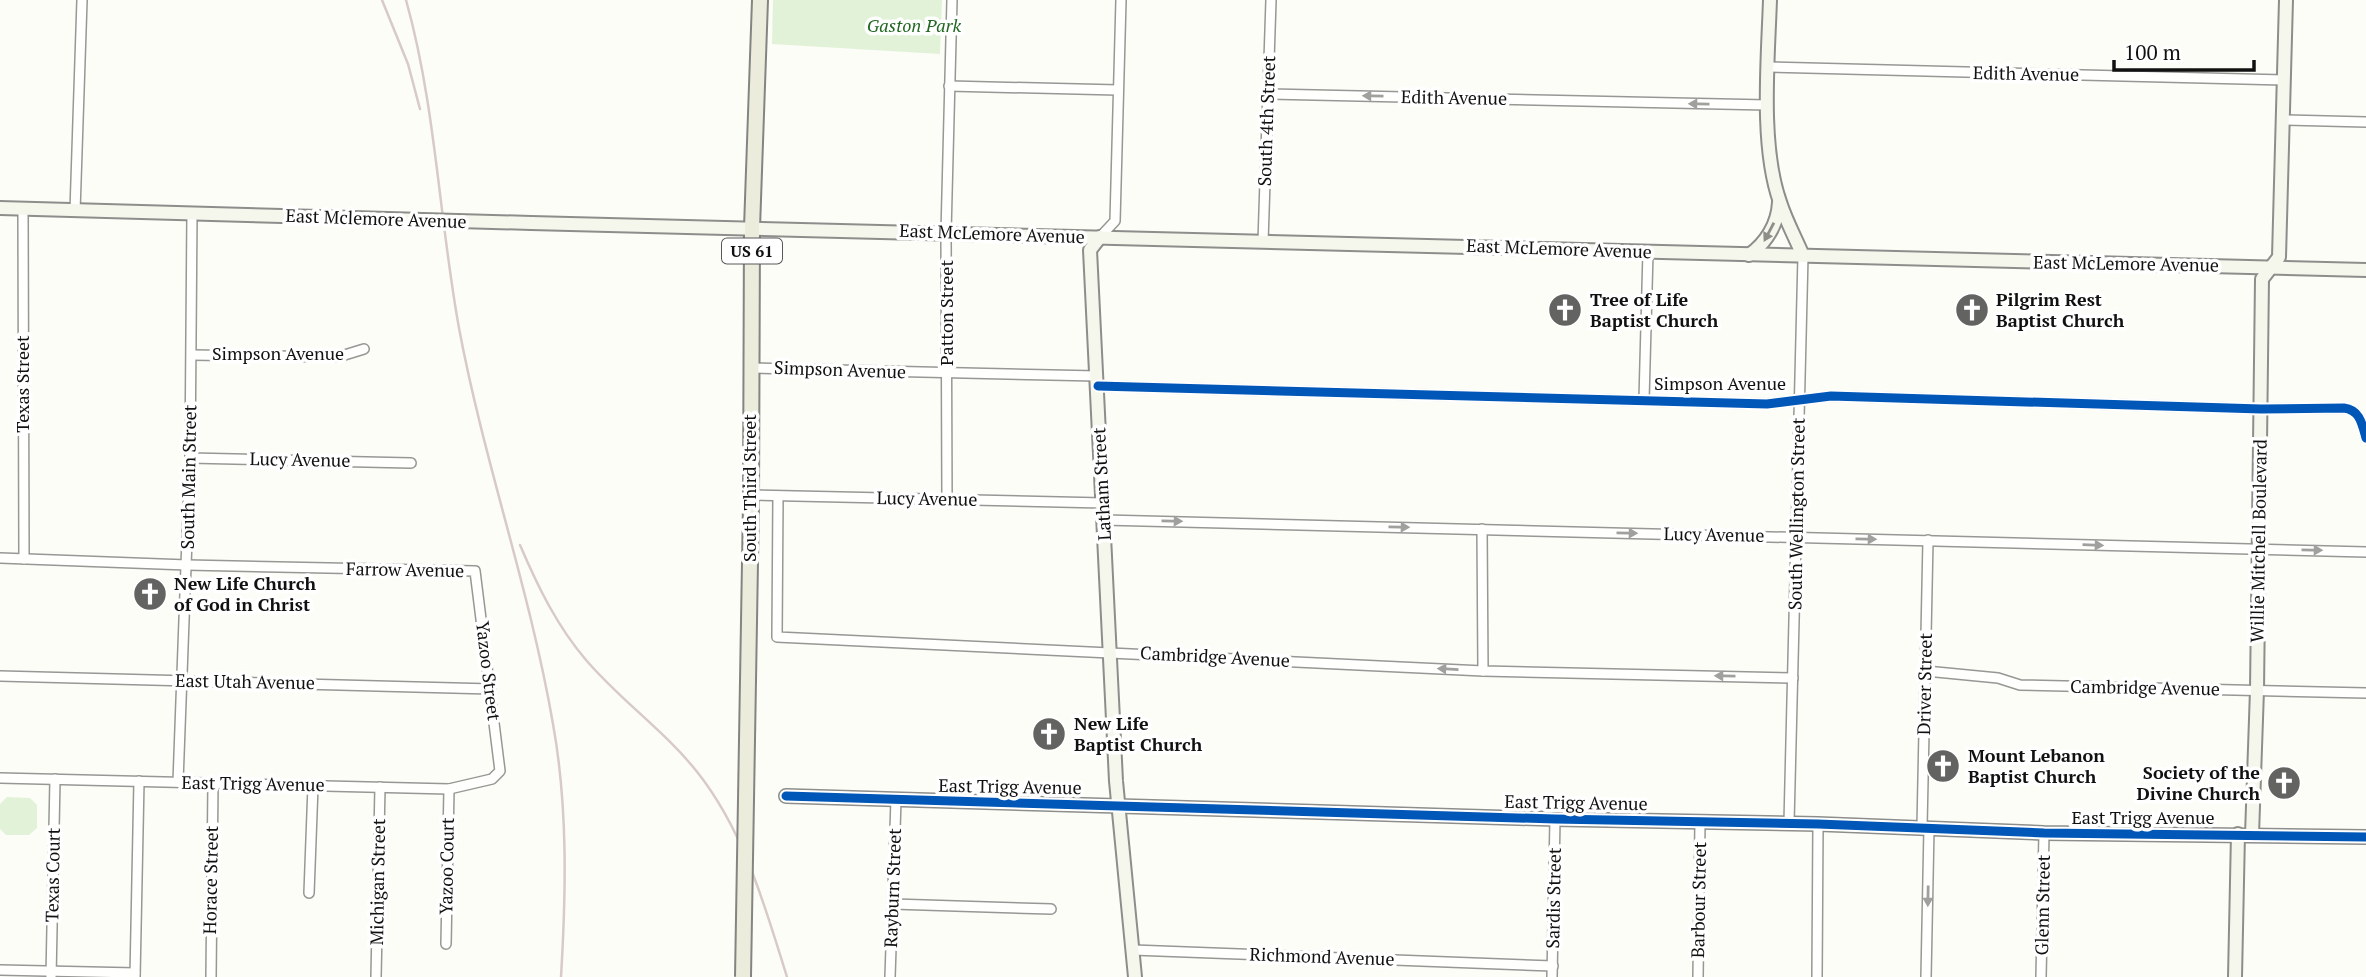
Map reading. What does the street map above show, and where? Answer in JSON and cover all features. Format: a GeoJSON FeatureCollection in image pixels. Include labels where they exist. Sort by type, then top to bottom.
{"type":"FeatureCollection","features":[{"type":"Feature","properties":{"kind":"main road","name":"South Third Street"},"geometry":{"type":"LineString","coordinates":[[743,977],[751,499],[752,228],[760,0]]}},
{"type":"Feature","properties":{"kind":"street"},"geometry":{"type":"LineString","coordinates":[[75,211],[82,0]]}},
{"type":"Feature","properties":{"kind":"street","name":"Patton Street"},"geometry":{"type":"LineString","coordinates":[[947,500],[946,233],[952,0]]}},
{"type":"Feature","properties":{"kind":"street","name":"Latham Street"},"geometry":{"type":"LineString","coordinates":[[1121,0],[1115,220],[1090,250],[1118,806],[1135,977]]}},
{"type":"Feature","properties":{"kind":"street","name":"South 4th Street"},"geometry":{"type":"LineString","coordinates":[[1263,242],[1270,0]]}},
{"type":"Feature","properties":{"kind":"street","name":"South Wellington Street"},"geometry":{"type":"LineString","coordinates":[[1770,0],[1767,105],[1772,170],[1779,202],[1804,256],[1789,824]]}},
{"type":"Feature","properties":{"kind":"street","name":"Willie Mitchell Boulevard"},"geometry":{"type":"LineString","coordinates":[[2252,835],[2257,690],[2262,279],[2279,257],[2286,0]]}},
{"type":"Feature","properties":{"kind":"street","name":"Edith Avenue"},"geometry":{"type":"LineString","coordinates":[[1768,67],[2284,80]]}},
{"type":"Feature","properties":{"kind":"street"},"geometry":{"type":"LineString","coordinates":[[949,86],[1118,90]]}},
{"type":"Feature","properties":{"kind":"street","name":"Edith Avenue"},"geometry":{"type":"LineString","coordinates":[[1268,94],[1767,105]]}},
{"type":"Feature","properties":{"kind":"street"},"geometry":{"type":"LineString","coordinates":[[2283,120],[2366,122]]}},
{"type":"Feature","properties":{"kind":"street"},"geometry":{"type":"LineString","coordinates":[[1749,255],[1761,247],[1770,232],[1779,213],[1779,202]]}},
{"type":"Feature","properties":{"kind":"street","name":"East Mclemore Avenue"},"geometry":{"type":"LineString","coordinates":[[0,208],[752,228]]}},
{"type":"Feature","properties":{"kind":"street","name":"Texas Street"},"geometry":{"type":"LineString","coordinates":[[23,209],[24,559]]}},
{"type":"Feature","properties":{"kind":"street","name":"South Main Street"},"geometry":{"type":"LineString","coordinates":[[178,782],[190,458],[192,213]]}},
{"type":"Feature","properties":{"kind":"street","name":"East McLemore Avenue"},"geometry":{"type":"LineString","coordinates":[[752,228],[2366,270]]}},
{"type":"Feature","properties":{"kind":"street"},"geometry":{"type":"LineString","coordinates":[[1644,400],[1648,252]]}},
{"type":"Feature","properties":{"kind":"street","name":"Simpson Avenue"},"geometry":{"type":"LineString","coordinates":[[192,355],[338,357],[363,349]]}},
{"type":"Feature","properties":{"kind":"street","name":"Simpson Avenue"},"geometry":{"type":"LineString","coordinates":[[751,368],[1767,404],[1831,396],[2261,409],[2349,409],[2360,418],[2366,438]]}},
{"type":"Feature","properties":{"kind":"street","name":"Lucy Avenue"},"geometry":{"type":"LineString","coordinates":[[190,458],[411,463]]}},
{"type":"Feature","properties":{"kind":"street","name":"Lucy Avenue"},"geometry":{"type":"LineString","coordinates":[[751,499],[778,496],[1103,503]]}},
{"type":"Feature","properties":{"kind":"street","name":"Cambridge Avenue"},"geometry":{"type":"LineString","coordinates":[[778,496],[777,637],[1483,670],[1793,677]]}},
{"type":"Feature","properties":{"kind":"street","name":"Lucy Avenue"},"geometry":{"type":"LineString","coordinates":[[1104,520],[2366,552]]}},
{"type":"Feature","properties":{"kind":"street"},"geometry":{"type":"LineString","coordinates":[[1482,529],[1483,670]]}},
{"type":"Feature","properties":{"kind":"street","name":"Driver Street"},"geometry":{"type":"LineString","coordinates":[[1926,977],[1928,540]]}},
{"type":"Feature","properties":{"kind":"street","name":"Farrow Avenue"},"geometry":{"type":"LineString","coordinates":[[0,558],[475,571]]}},
{"type":"Feature","properties":{"kind":"street","name":"Yazoo Street"},"geometry":{"type":"LineString","coordinates":[[475,571],[500,771]]}},
{"type":"Feature","properties":{"kind":"street","name":"Cambridge Avenue"},"geometry":{"type":"LineString","coordinates":[[1926,671],[1998,678],[2020,685],[2366,693]]}},
{"type":"Feature","properties":{"kind":"street","name":"East Utah Avenue"},"geometry":{"type":"LineString","coordinates":[[0,676],[491,689]]}},
{"type":"Feature","properties":{"kind":"street","name":"East Trigg Avenue"},"geometry":{"type":"LineString","coordinates":[[0,778],[449,789],[492,779],[500,771]]}},
{"type":"Feature","properties":{"kind":"street","name":"Texas Court"},"geometry":{"type":"LineString","coordinates":[[51,974],[55,779]]}},
{"type":"Feature","properties":{"kind":"street"},"geometry":{"type":"LineString","coordinates":[[0,970],[51,974],[135,975],[139,781]]}},
{"type":"Feature","properties":{"kind":"street","name":"Horace Street"},"geometry":{"type":"LineString","coordinates":[[211,977],[213,783]]}},
{"type":"Feature","properties":{"kind":"street"},"geometry":{"type":"LineString","coordinates":[[309,893],[313,786]]}},
{"type":"Feature","properties":{"kind":"street","name":"Michigan Street"},"geometry":{"type":"LineString","coordinates":[[376,977],[380,787]]}},
{"type":"Feature","properties":{"kind":"street","name":"Yazoo Court"},"geometry":{"type":"LineString","coordinates":[[446,944],[449,789]]}},
{"type":"Feature","properties":{"kind":"street","name":"East Trigg Avenue"},"geometry":{"type":"LineString","coordinates":[[786,796],[1926,827],[2044,833],[2366,837]]}},
{"type":"Feature","properties":{"kind":"street","name":"Rayburn Street"},"geometry":{"type":"LineString","coordinates":[[890,977],[895,800]]}},
{"type":"Feature","properties":{"kind":"street","name":"Sardis Street"},"geometry":{"type":"LineString","coordinates":[[1552,977],[1555,819]]}},
{"type":"Feature","properties":{"kind":"street","name":"Barbour Street"},"geometry":{"type":"LineString","coordinates":[[1698,977],[1700,822]]}},
{"type":"Feature","properties":{"kind":"street"},"geometry":{"type":"LineString","coordinates":[[1817,977],[1818,824]]}},
{"type":"Feature","properties":{"kind":"street","name":"Glenn Street"},"geometry":{"type":"LineString","coordinates":[[2041,977],[2044,833]]}},
{"type":"Feature","properties":{"kind":"street"},"geometry":{"type":"LineString","coordinates":[[2235,977],[2238,834]]}},
{"type":"Feature","properties":{"kind":"street"},"geometry":{"type":"LineString","coordinates":[[893,904],[1051,909]]}},
{"type":"Feature","properties":{"kind":"street","name":"Richmond Avenue"},"geometry":{"type":"LineString","coordinates":[[1132,950],[1553,966]]}},
{"type":"Feature","properties":{"kind":"green space","name":"Gaston Park"},"geometry":{"type":"Polygon","coordinates":[[[773,0],[942,0],[940,54],[772,44],[773,0]]]}},
{"type":"Feature","properties":{"kind":"green space"},"geometry":{"type":"Polygon","coordinates":[[[7,797],[30,798],[37,805],[37,828],[29,835],[6,835],[0,829],[0,804],[7,797]]]}},
{"type":"Feature","properties":{"kind":"railway"},"geometry":{"type":"LineString","coordinates":[[382,0],[408,64],[420,109]]}},
{"type":"Feature","properties":{"kind":"railway"},"geometry":{"type":"LineString","coordinates":[[406,0],[431,122],[452,287],[469,378],[532,624],[558,755],[564,850],[561,977]]}},
{"type":"Feature","properties":{"kind":"railway"},"geometry":{"type":"LineString","coordinates":[[520,545],[549,606],[566,634],[600,675],[685,758],[729,820],[752,871],[787,977]]}},
{"type":"Feature","properties":{"kind":"cycle path"},"geometry":{"type":"LineString","coordinates":[[1098,386],[1767,404],[1831,396],[2261,409],[2344,408],[2357,415],[2366,438]]}},
{"type":"Feature","properties":{"kind":"cycle path"},"geometry":{"type":"LineString","coordinates":[[786,796],[1555,819],[1818,824],[2044,833],[2366,837]]}},
{"type":"Feature","properties":{"kind":"place","name":"Tree of Life Baptist Church"},"geometry":{"type":"Point","coordinates":[1565,310]}},
{"type":"Feature","properties":{"kind":"place","name":"Pilgrim Rest Baptist Church"},"geometry":{"type":"Point","coordinates":[1972,310]}},
{"type":"Feature","properties":{"kind":"place","name":"New Life Church of God in Christ"},"geometry":{"type":"Point","coordinates":[150,594]}},
{"type":"Feature","properties":{"kind":"place","name":"New Life Baptist Church"},"geometry":{"type":"Point","coordinates":[1049,734]}},
{"type":"Feature","properties":{"kind":"place","name":"Mount Lebanon Baptist Church"},"geometry":{"type":"Point","coordinates":[1943,766]}},
{"type":"Feature","properties":{"kind":"place","name":"Society of the Divine Church"},"geometry":{"type":"Point","coordinates":[2284,783]}}]}
